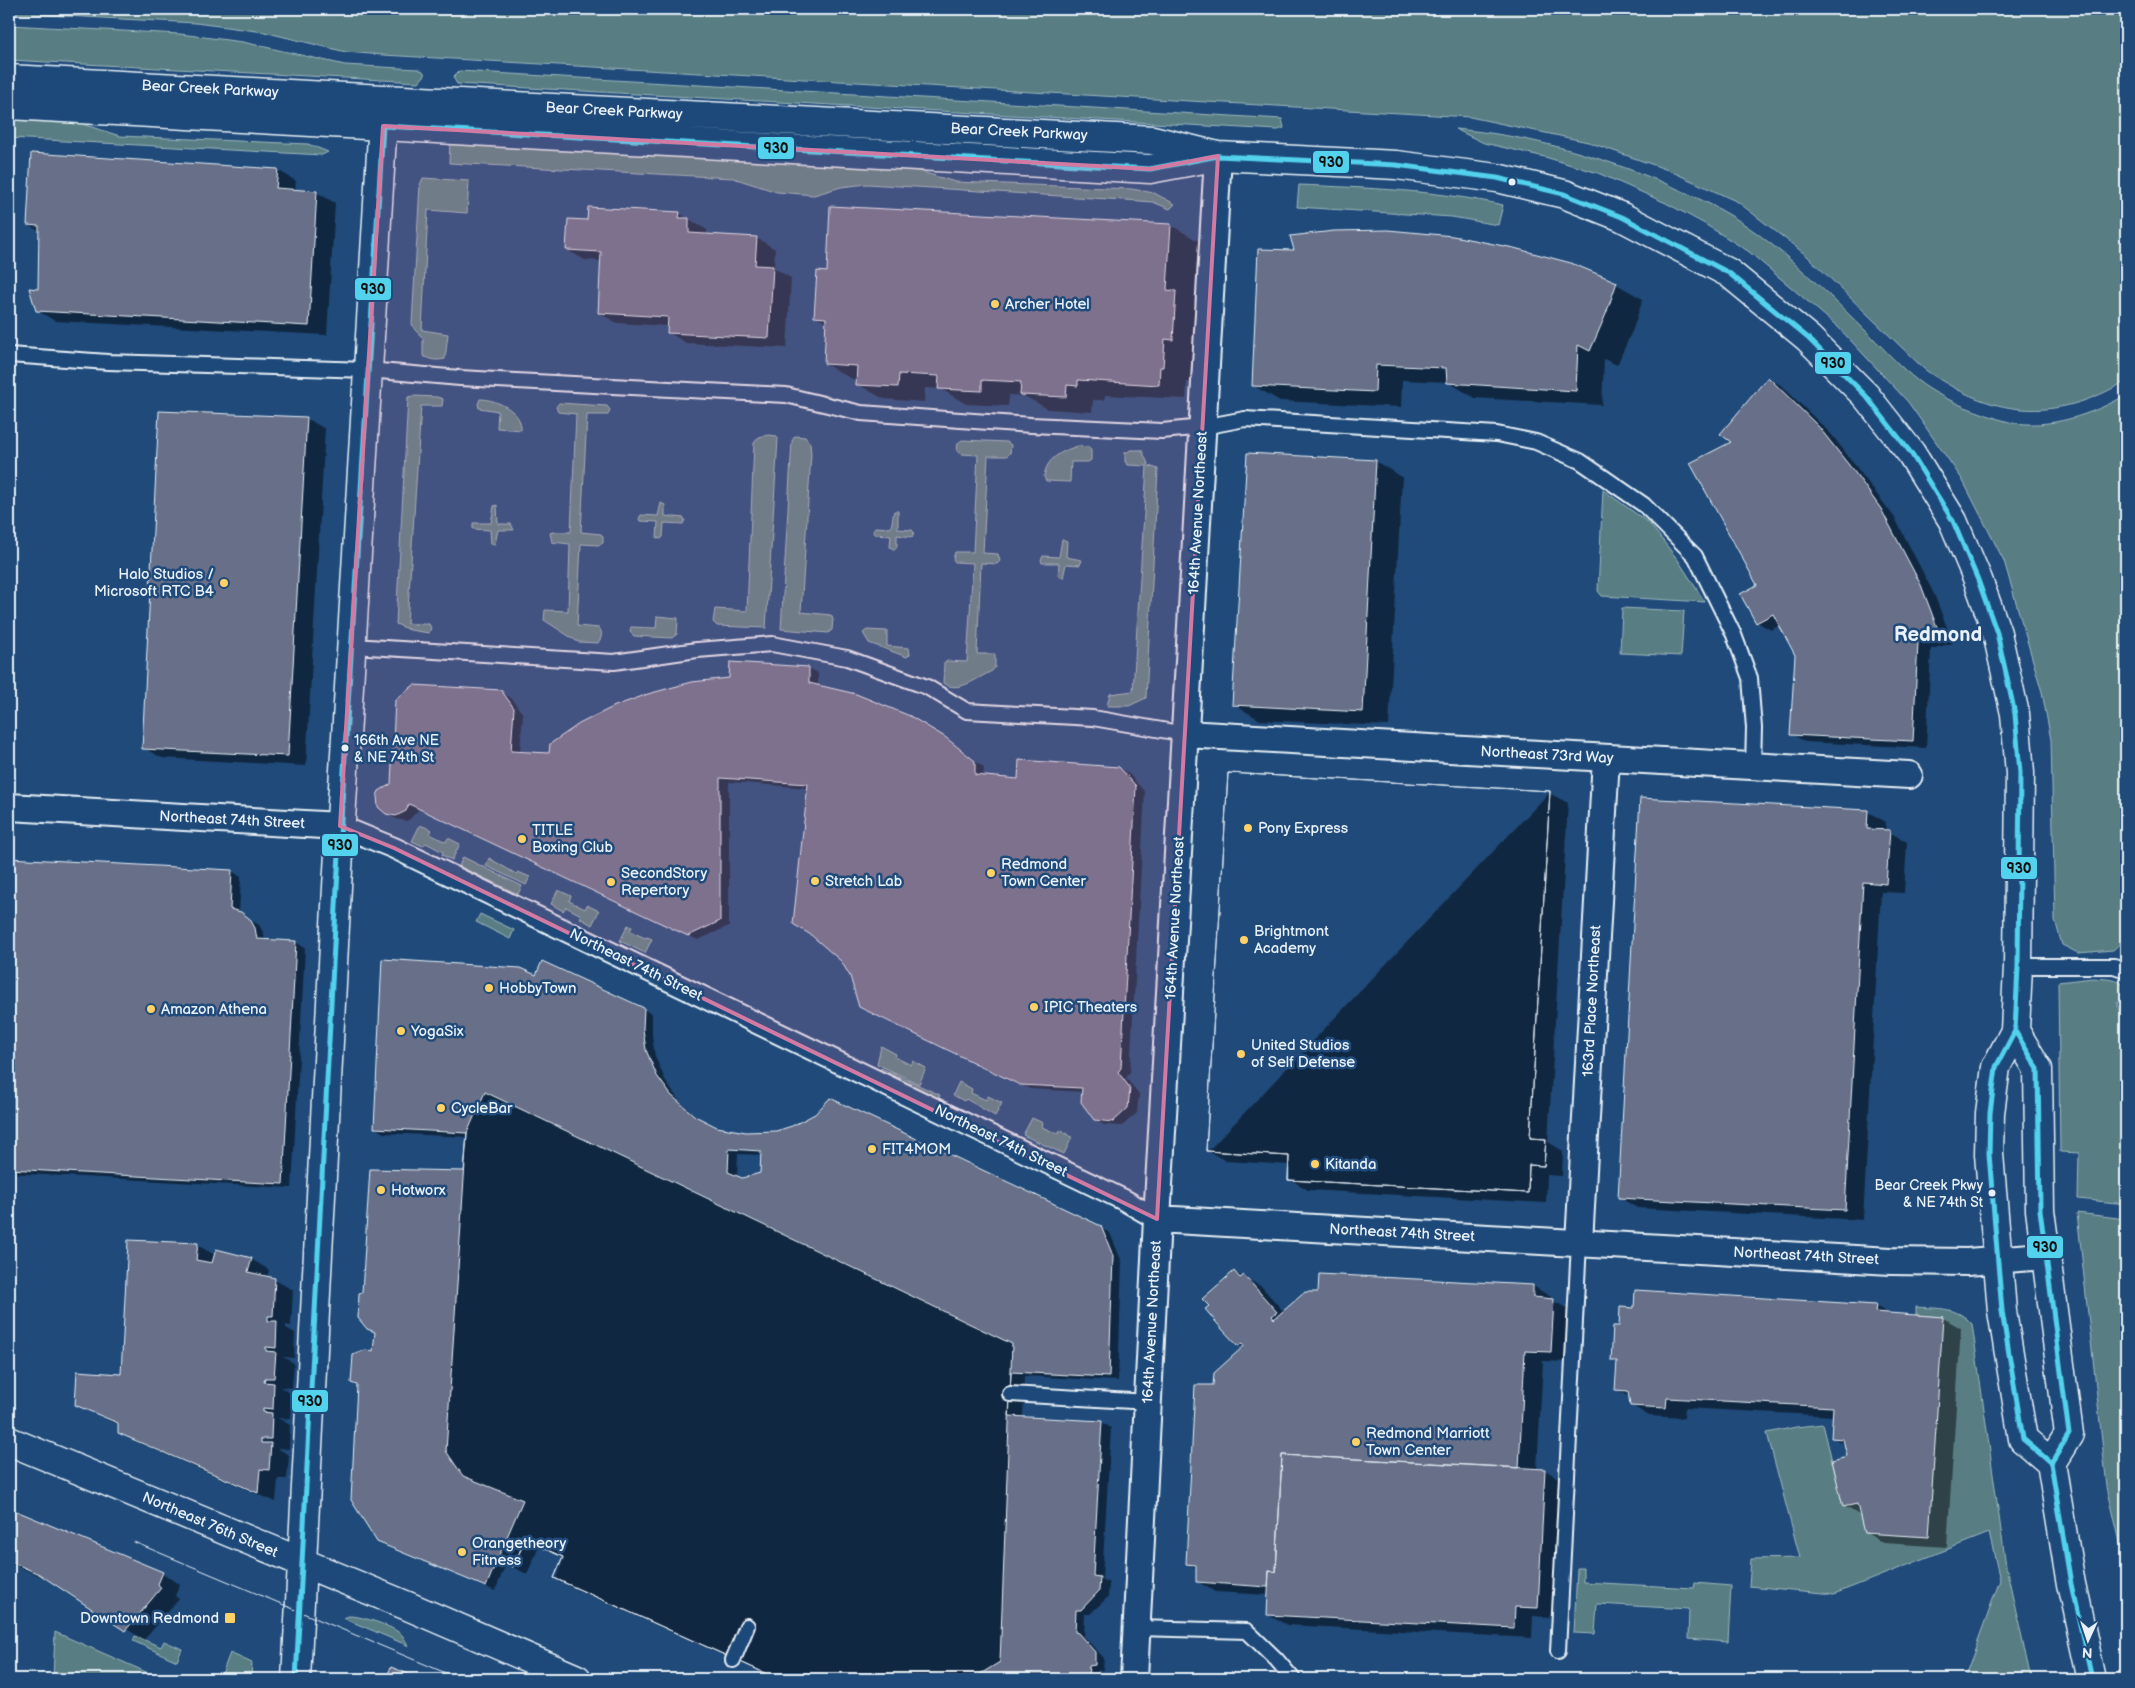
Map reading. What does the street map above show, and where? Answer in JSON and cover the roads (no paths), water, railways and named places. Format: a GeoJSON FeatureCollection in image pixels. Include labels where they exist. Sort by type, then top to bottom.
{"type":"FeatureCollection","features":[{"type":"Feature","properties":{"kind":"main road","name":"Bear Creek Parkway"},"geometry":{"type":"LineString","coordinates":[[9,79],[1152,140],[1218,156],[1396,165],[1497,178],[1564,194],[1622,217],[1730,273],[1815,344],[1866,396],[1911,453],[1953,521],[1978,580],[1997,633],[2016,714],[2019,763],[2018,966],[2015,1031],[1996,1067],[1990,1114],[1989,1154],[1996,1259],[2006,1341],[2024,1439],[2051,1464]]}},
{"type":"Feature","properties":{"kind":"main road"},"geometry":{"type":"LineString","coordinates":[[296,1679],[340,826],[384,99]]}},
{"type":"Feature","properties":{"kind":"main road","name":"Bear Creek Parkway"},"geometry":{"type":"LineString","coordinates":[[9,105],[1150,169],[1218,156]]}},
{"type":"Feature","properties":{"kind":"main road"},"geometry":{"type":"LineString","coordinates":[[2015,1031],[2038,1068],[2040,1210],[2069,1434],[2051,1464],[2071,1584],[2092,1679]]}},
{"type":"Feature","properties":{"kind":"main road","name":"Northeast 76th Street"},"geometry":{"type":"LineString","coordinates":[[9,1441],[302,1562],[577,1679]]}},
{"type":"Feature","properties":{"kind":"street","name":"164th Avenue Northeast"},"geometry":{"type":"LineString","coordinates":[[1134,1679],[1218,156]]}},
{"type":"Feature","properties":{"kind":"street","name":"Northeast 73rd Way"},"geometry":{"type":"LineString","coordinates":[[1185,734],[1909,775]]}},
{"type":"Feature","properties":{"kind":"street","name":"163rd Place Northeast"},"geometry":{"type":"LineString","coordinates":[[1579,1243],[1606,758]]}},
{"type":"Feature","properties":{"kind":"street","name":"Northeast 74th Street"},"geometry":{"type":"LineString","coordinates":[[9,807],[340,826],[402,852],[1124,1200],[1158,1219],[1891,1261],[1967,1262],[2045,1256]]}},
{"type":"Feature","properties":{"kind":"lane"},"geometry":{"type":"LineString","coordinates":[[9,355],[108,362],[368,370],[460,378],[786,395],[861,413],[950,420],[1162,431],[1203,427],[1245,419],[1497,434],[1536,442],[1580,461],[1644,505],[1695,556],[1734,635],[1750,678],[1754,728],[1753,766]]}},
{"type":"Feature","properties":{"kind":"lane"},"geometry":{"type":"LineString","coordinates":[[352,646],[614,662],[697,650],[772,644],[847,658],[927,687],[967,711],[1093,718],[1185,734]]}},
{"type":"Feature","properties":{"kind":"lane"},"geometry":{"type":"LineString","coordinates":[[2018,966],[2114,966],[2126,970]]}},
{"type":"Feature","properties":{"kind":"lane"},"geometry":{"type":"LineString","coordinates":[[1558,1651],[1579,1243]]}},
{"type":"Feature","properties":{"kind":"lane"},"geometry":{"type":"LineString","coordinates":[[1010,1394],[1148,1402]]}},
{"type":"Feature","properties":{"kind":"lane"},"geometry":{"type":"LineString","coordinates":[[733,1660],[748,1626]]}},
{"type":"Feature","properties":{"kind":"lane"},"geometry":{"type":"LineString","coordinates":[[1137,1628],[1247,1631],[1288,1677]]}},
{"type":"Feature","properties":{"kind":"tram line"},"geometry":{"type":"LineString","coordinates":[[134,1542],[460,1679]]}},
{"type":"Feature","properties":{"kind":"place","name":"Archer Hotel"},"geometry":{"type":"Point","coordinates":[995,304]}},
{"type":"Feature","properties":{"kind":"place","name":"Halo Studios / Microsoft RTC B4"},"geometry":{"type":"Point","coordinates":[224,583]}},
{"type":"Feature","properties":{"kind":"place","name":"166th Ave NE & NE 74th St"},"geometry":{"type":"Point","coordinates":[345,748]}},
{"type":"Feature","properties":{"kind":"place","name":"Pony Express"},"geometry":{"type":"Point","coordinates":[1248,828]}},
{"type":"Feature","properties":{"kind":"place","name":"TITLE Boxing Club"},"geometry":{"type":"Point","coordinates":[522,839]}},
{"type":"Feature","properties":{"kind":"place","name":"Redmond Town Center"},"geometry":{"type":"Point","coordinates":[991,873]}},
{"type":"Feature","properties":{"kind":"place","name":"Stretch Lab"},"geometry":{"type":"Point","coordinates":[815,881]}},
{"type":"Feature","properties":{"kind":"place","name":"SecondStory Repertory"},"geometry":{"type":"Point","coordinates":[611,882]}},
{"type":"Feature","properties":{"kind":"place","name":"Brightmont Academy"},"geometry":{"type":"Point","coordinates":[1244,940]}},
{"type":"Feature","properties":{"kind":"place","name":"HobbyTown"},"geometry":{"type":"Point","coordinates":[489,988]}},
{"type":"Feature","properties":{"kind":"place","name":"IPIC Theaters"},"geometry":{"type":"Point","coordinates":[1034,1007]}},
{"type":"Feature","properties":{"kind":"place","name":"Amazon Athena"},"geometry":{"type":"Point","coordinates":[151,1009]}},
{"type":"Feature","properties":{"kind":"place","name":"YogaSix"},"geometry":{"type":"Point","coordinates":[401,1031]}},
{"type":"Feature","properties":{"kind":"place","name":"United Studios of Self Defense"},"geometry":{"type":"Point","coordinates":[1241,1054]}},
{"type":"Feature","properties":{"kind":"place","name":"CycleBar"},"geometry":{"type":"Point","coordinates":[441,1108]}},
{"type":"Feature","properties":{"kind":"place","name":"FIT4MOM"},"geometry":{"type":"Point","coordinates":[872,1149]}},
{"type":"Feature","properties":{"kind":"place","name":"Kitanda"},"geometry":{"type":"Point","coordinates":[1315,1164]}},
{"type":"Feature","properties":{"kind":"place","name":"Hotworx"},"geometry":{"type":"Point","coordinates":[381,1190]}},
{"type":"Feature","properties":{"kind":"place","name":"Bear Creek Pkwy & NE 74th St"},"geometry":{"type":"Point","coordinates":[1992,1193]}},
{"type":"Feature","properties":{"kind":"place","name":"Redmond Marriott Town Center"},"geometry":{"type":"Point","coordinates":[1356,1442]}},
{"type":"Feature","properties":{"kind":"place","name":"Orangetheory Fitness"},"geometry":{"type":"Point","coordinates":[462,1552]}},
{"type":"Feature","properties":{"kind":"place","name":"Downtown Redmond"},"geometry":{"type":"Point","coordinates":[230,1618]}},
{"type":"Feature","properties":{"kind":"district","name":"Redmond"},"geometry":{"type":"Point","coordinates":[1938,635]}}]}
